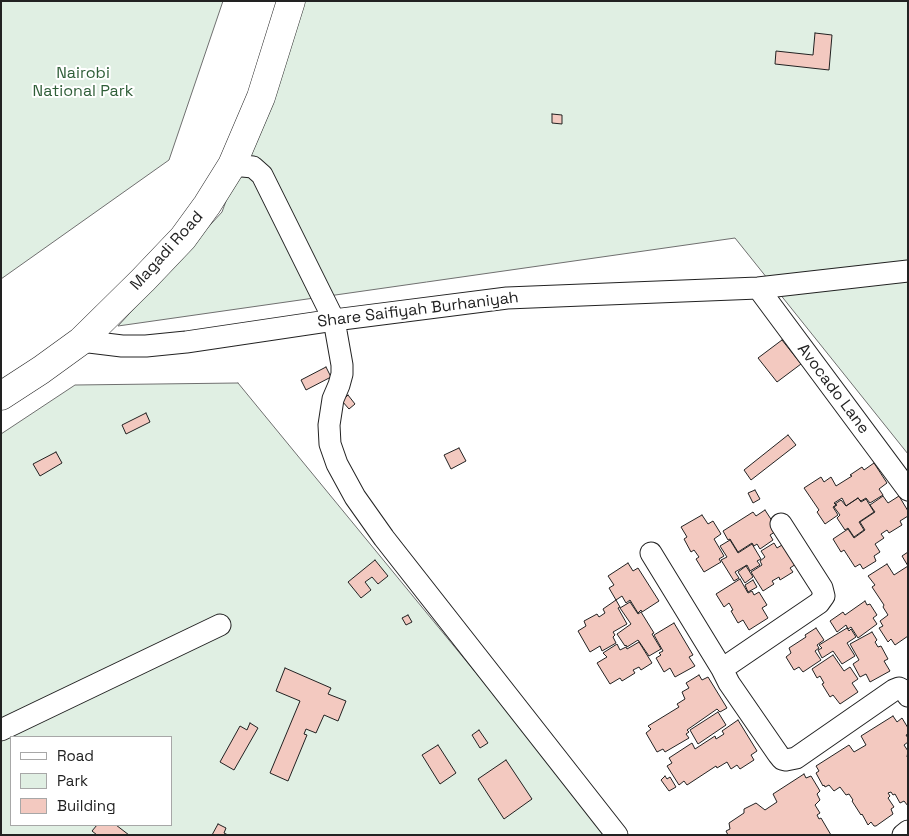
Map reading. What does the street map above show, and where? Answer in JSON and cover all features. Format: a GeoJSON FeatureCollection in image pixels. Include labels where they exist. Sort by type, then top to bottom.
{"type":"FeatureCollection","features":[{"type":"Feature","properties":{"kind":"highway","name":"Magadi Road"},"geometry":{"type":"LineString","coordinates":[[1,396],[81,341],[144,280],[183,238],[207,206],[232,165],[260,97],[291,1]]}},
{"type":"Feature","properties":{"kind":"street"},"geometry":{"type":"LineString","coordinates":[[232,165],[253,166],[262,175],[334,320],[342,374],[328,425],[330,444],[337,464],[355,497],[384,538],[617,835]]}},
{"type":"Feature","properties":{"kind":"street","name":"Share Saifiyah Burhaniyah"},"geometry":{"type":"LineString","coordinates":[[81,341],[122,346],[146,346],[507,298],[758,288],[908,271]]}},
{"type":"Feature","properties":{"kind":"street","name":"Avocado Lane"},"geometry":{"type":"LineString","coordinates":[[758,288],[908,490]]}},
{"type":"Feature","properties":{"kind":"street"},"geometry":{"type":"LineString","coordinates":[[722,669],[819,602],[824,596],[822,588],[781,524]]}},
{"type":"Feature","properties":{"kind":"street"},"geometry":{"type":"LineString","coordinates":[[651,553],[729,682],[782,759],[796,758],[894,690],[900,688],[908,696]]}},
{"type":"Feature","properties":{"kind":"street"},"geometry":{"type":"LineString","coordinates":[[1,730],[220,625]]}},
{"type":"Feature","properties":{"kind":"street"},"geometry":{"type":"LineString","coordinates":[[902,835],[908,831]]}},
{"type":"Feature","properties":{"kind":"green space","name":"Nairobi National Park"},"geometry":{"type":"Polygon","coordinates":[[[1,1],[223,1],[169,160],[1,279],[1,1]]]}},
{"type":"Feature","properties":{"kind":"green space"},"geometry":{"type":"Polygon","coordinates":[[[299,1],[908,1],[908,454],[735,238],[118,326],[222,212],[299,1]]]}},
{"type":"Feature","properties":{"kind":"green space"},"geometry":{"type":"Polygon","coordinates":[[[238,383],[609,835],[1,835],[1,434],[75,385],[238,383]]]}},
{"type":"Feature","properties":{"kind":"building"},"geometry":{"type":"Polygon","coordinates":[[[815,33],[832,35],[829,70],[775,64],[776,51],[813,55],[815,33]]]}},
{"type":"Feature","properties":{"kind":"building"},"geometry":{"type":"Polygon","coordinates":[[[552,114],[562,115],[562,124],[552,123],[552,114]]]}},
{"type":"Feature","properties":{"kind":"building"},"geometry":{"type":"Polygon","coordinates":[[[782,340],[801,364],[777,382],[758,358],[782,340]]]}},
{"type":"Feature","properties":{"kind":"building"},"geometry":{"type":"Polygon","coordinates":[[[326,367],[331,377],[306,390],[301,380],[326,367]]]}},
{"type":"Feature","properties":{"kind":"building"},"geometry":{"type":"Polygon","coordinates":[[[348,395],[355,404],[349,409],[342,401],[348,395]]]}},
{"type":"Feature","properties":{"kind":"building"},"geometry":{"type":"Polygon","coordinates":[[[146,413],[150,422],[126,434],[122,425],[146,413]]]}},
{"type":"Feature","properties":{"kind":"building"},"geometry":{"type":"Polygon","coordinates":[[[788,435],[796,445],[751,480],[744,470],[788,435]]]}},
{"type":"Feature","properties":{"kind":"building"},"geometry":{"type":"Polygon","coordinates":[[[459,448],[466,461],[451,469],[444,455],[459,448]]]}},
{"type":"Feature","properties":{"kind":"building"},"geometry":{"type":"Polygon","coordinates":[[[56,452],[62,463],[40,476],[33,464],[56,452]]]}},
{"type":"Feature","properties":{"kind":"building"},"geometry":{"type":"Polygon","coordinates":[[[874,463],[887,483],[879,489],[883,495],[870,503],[866,498],[861,501],[858,498],[846,506],[842,498],[834,503],[836,505],[833,507],[838,515],[825,524],[817,512],[819,510],[804,488],[821,477],[824,482],[831,477],[836,486],[862,467],[864,470],[874,463]]]}},
{"type":"Feature","properties":{"kind":"building"},"geometry":{"type":"Polygon","coordinates":[[[755,490],[760,499],[753,503],[748,493],[755,490]]]}},
{"type":"Feature","properties":{"kind":"building"},"geometry":{"type":"Polygon","coordinates":[[[883,496],[888,503],[899,496],[908,511],[908,516],[900,521],[902,525],[889,533],[887,530],[881,534],[884,538],[875,544],[880,552],[874,556],[876,561],[863,569],[860,564],[855,567],[844,550],[841,552],[833,539],[848,529],[854,538],[865,530],[860,522],[875,512],[870,505],[883,496]]]}},
{"type":"Feature","properties":{"kind":"building"},"geometry":{"type":"Polygon","coordinates":[[[858,498],[861,502],[866,499],[874,512],[859,522],[864,530],[854,537],[848,528],[845,530],[837,518],[840,515],[834,507],[841,500],[846,506],[858,498]]]}},
{"type":"Feature","properties":{"kind":"building"},"geometry":{"type":"Polygon","coordinates":[[[765,510],[778,530],[770,535],[773,540],[760,549],[757,544],[754,546],[752,543],[738,552],[723,531],[753,512],[756,516],[765,510]]]}},
{"type":"Feature","properties":{"kind":"building"},"geometry":{"type":"Polygon","coordinates":[[[702,515],[708,524],[713,521],[721,534],[714,539],[724,556],[719,559],[721,562],[704,572],[696,559],[699,557],[694,550],[691,552],[684,539],[687,537],[681,527],[702,515]]]}},
{"type":"Feature","properties":{"kind":"building"},"geometry":{"type":"Polygon","coordinates":[[[730,540],[738,553],[752,544],[761,559],[757,561],[760,565],[750,571],[747,565],[735,572],[739,578],[734,581],[721,560],[727,557],[720,546],[730,540]]]}},
{"type":"Feature","properties":{"kind":"building"},"geometry":{"type":"Polygon","coordinates":[[[787,542],[799,562],[790,568],[793,572],[780,580],[779,577],[772,581],[774,584],[763,591],[751,572],[762,565],[760,561],[765,557],[761,551],[774,543],[777,548],[787,542]]]}},
{"type":"Feature","properties":{"kind":"building"},"geometry":{"type":"Polygon","coordinates":[[[908,552],[908,566],[902,556],[908,552]]]}},
{"type":"Feature","properties":{"kind":"building"},"geometry":{"type":"Polygon","coordinates":[[[375,560],[388,576],[378,584],[372,577],[365,582],[371,590],[361,598],[348,582],[375,560]]]}},
{"type":"Feature","properties":{"kind":"building"},"geometry":{"type":"Polygon","coordinates":[[[628,563],[633,571],[638,568],[659,601],[638,613],[630,600],[626,603],[622,596],[616,600],[609,588],[614,585],[608,576],[628,563]]]}},
{"type":"Feature","properties":{"kind":"building"},"geometry":{"type":"Polygon","coordinates":[[[887,564],[894,575],[908,566],[908,636],[895,645],[891,639],[888,642],[879,628],[883,626],[880,621],[888,615],[872,587],[875,585],[868,576],[887,564]]]}},
{"type":"Feature","properties":{"kind":"building"},"geometry":{"type":"Polygon","coordinates":[[[746,566],[753,577],[745,583],[738,572],[746,566]]]}},
{"type":"Feature","properties":{"kind":"building"},"geometry":{"type":"Polygon","coordinates":[[[740,579],[748,593],[752,591],[754,595],[759,592],[767,605],[762,608],[768,618],[749,630],[743,620],[738,623],[729,603],[724,607],[716,594],[740,579]]]}},
{"type":"Feature","properties":{"kind":"building"},"geometry":{"type":"Polygon","coordinates":[[[753,580],[757,587],[748,592],[745,585],[753,580]]]}},
{"type":"Feature","properties":{"kind":"building"},"geometry":{"type":"Polygon","coordinates":[[[616,600],[620,607],[618,608],[627,624],[613,632],[616,643],[602,651],[600,646],[590,652],[578,631],[586,626],[584,621],[597,614],[599,617],[605,613],[603,609],[616,600]]]}},
{"type":"Feature","properties":{"kind":"building"},"geometry":{"type":"Polygon","coordinates":[[[865,601],[867,605],[870,604],[877,615],[873,618],[877,624],[858,638],[851,627],[848,629],[846,625],[837,632],[830,621],[843,612],[845,615],[865,601]]]}},
{"type":"Feature","properties":{"kind":"building"},"geometry":{"type":"Polygon","coordinates":[[[630,602],[638,614],[641,612],[661,649],[649,656],[638,640],[627,647],[617,634],[631,624],[620,608],[630,602]]]}},
{"type":"Feature","properties":{"kind":"building"},"geometry":{"type":"Polygon","coordinates":[[[408,615],[412,622],[406,625],[402,618],[408,615]]]}},
{"type":"Feature","properties":{"kind":"building"},"geometry":{"type":"Polygon","coordinates":[[[674,623],[693,655],[689,657],[695,666],[675,677],[670,668],[664,672],[656,658],[663,651],[654,635],[674,623]]]}},
{"type":"Feature","properties":{"kind":"building"},"geometry":{"type":"Polygon","coordinates":[[[816,628],[824,640],[817,645],[819,648],[815,651],[821,660],[803,672],[799,667],[794,670],[786,657],[791,653],[789,648],[816,628]]]}},
{"type":"Feature","properties":{"kind":"building"},"geometry":{"type":"Polygon","coordinates":[[[847,628],[849,631],[851,629],[856,637],[847,643],[855,656],[842,664],[833,651],[822,658],[818,650],[822,648],[819,645],[847,628]]]}},
{"type":"Feature","properties":{"kind":"building"},"geometry":{"type":"Polygon","coordinates":[[[872,632],[877,640],[875,642],[878,647],[881,646],[888,659],[884,661],[890,671],[870,682],[866,674],[860,677],[853,664],[859,660],[850,644],[872,632]]]}},
{"type":"Feature","properties":{"kind":"building"},"geometry":{"type":"Polygon","coordinates":[[[639,642],[652,663],[641,670],[639,667],[633,670],[635,673],[622,681],[620,678],[610,684],[597,663],[607,657],[603,653],[617,644],[620,650],[626,647],[627,649],[639,642]]]}},
{"type":"Feature","properties":{"kind":"building"},"geometry":{"type":"Polygon","coordinates":[[[833,655],[844,671],[850,667],[858,679],[852,683],[858,692],[840,704],[833,695],[830,697],[822,684],[824,683],[820,676],[817,678],[812,669],[833,655]]]}},
{"type":"Feature","properties":{"kind":"building"},"geometry":{"type":"Polygon","coordinates":[[[285,668],[331,688],[328,694],[346,701],[338,721],[324,715],[316,733],[306,729],[304,734],[307,735],[288,781],[270,773],[300,701],[276,691],[285,668]]]}},
{"type":"Feature","properties":{"kind":"building"},"geometry":{"type":"Polygon","coordinates":[[[699,675],[702,680],[708,677],[727,708],[720,712],[717,709],[687,730],[689,732],[686,734],[689,738],[665,752],[663,749],[657,752],[646,733],[651,729],[648,726],[679,707],[677,704],[685,699],[682,692],[689,688],[686,683],[699,675]]]}},
{"type":"Feature","properties":{"kind":"building"},"geometry":{"type":"Polygon","coordinates":[[[718,712],[726,725],[698,744],[690,730],[718,712]]]}},
{"type":"Feature","properties":{"kind":"building"},"geometry":{"type":"Polygon","coordinates":[[[893,716],[897,722],[902,718],[908,728],[908,734],[906,735],[908,742],[904,745],[908,751],[908,806],[904,801],[900,803],[895,794],[888,793],[890,796],[888,798],[894,807],[891,809],[893,814],[876,826],[871,822],[868,825],[849,794],[846,795],[840,787],[834,791],[829,785],[823,786],[816,773],[819,771],[816,766],[849,745],[854,752],[866,745],[861,736],[893,716]]]}},
{"type":"Feature","properties":{"kind":"building"},"geometry":{"type":"Polygon","coordinates":[[[738,720],[757,751],[751,755],[754,760],[740,769],[737,765],[731,769],[727,762],[717,768],[716,766],[687,785],[684,781],[679,785],[667,766],[672,763],[669,758],[692,743],[695,749],[715,736],[716,739],[724,734],[722,731],[738,720]]]}},
{"type":"Feature","properties":{"kind":"building"},"geometry":{"type":"Polygon","coordinates":[[[250,723],[258,728],[234,770],[220,762],[240,726],[247,730],[250,723]]]}},
{"type":"Feature","properties":{"kind":"building"},"geometry":{"type":"Polygon","coordinates":[[[479,730],[488,743],[480,748],[472,735],[479,730]]]}},
{"type":"Feature","properties":{"kind":"building"},"geometry":{"type":"Polygon","coordinates":[[[438,745],[456,773],[440,784],[422,755],[438,745]]]}},
{"type":"Feature","properties":{"kind":"building"},"geometry":{"type":"Polygon","coordinates":[[[506,760],[532,799],[504,819],[478,779],[506,760]]]}},
{"type":"Feature","properties":{"kind":"building"},"geometry":{"type":"Polygon","coordinates":[[[804,774],[806,778],[811,776],[820,791],[817,794],[820,800],[815,805],[820,813],[817,815],[819,819],[821,818],[831,835],[728,835],[726,831],[730,829],[729,823],[744,813],[744,809],[756,803],[765,810],[777,802],[773,794],[804,774]]]}},
{"type":"Feature","properties":{"kind":"building"},"geometry":{"type":"Polygon","coordinates":[[[665,776],[667,779],[670,777],[676,787],[669,791],[661,780],[665,776]]]}},
{"type":"Feature","properties":{"kind":"building"},"geometry":{"type":"Polygon","coordinates":[[[218,824],[226,828],[224,833],[228,835],[212,835],[218,824]]]}},
{"type":"Feature","properties":{"kind":"building"},"geometry":{"type":"Polygon","coordinates":[[[96,826],[117,826],[129,835],[97,835],[92,831],[96,826]]]}}]}
